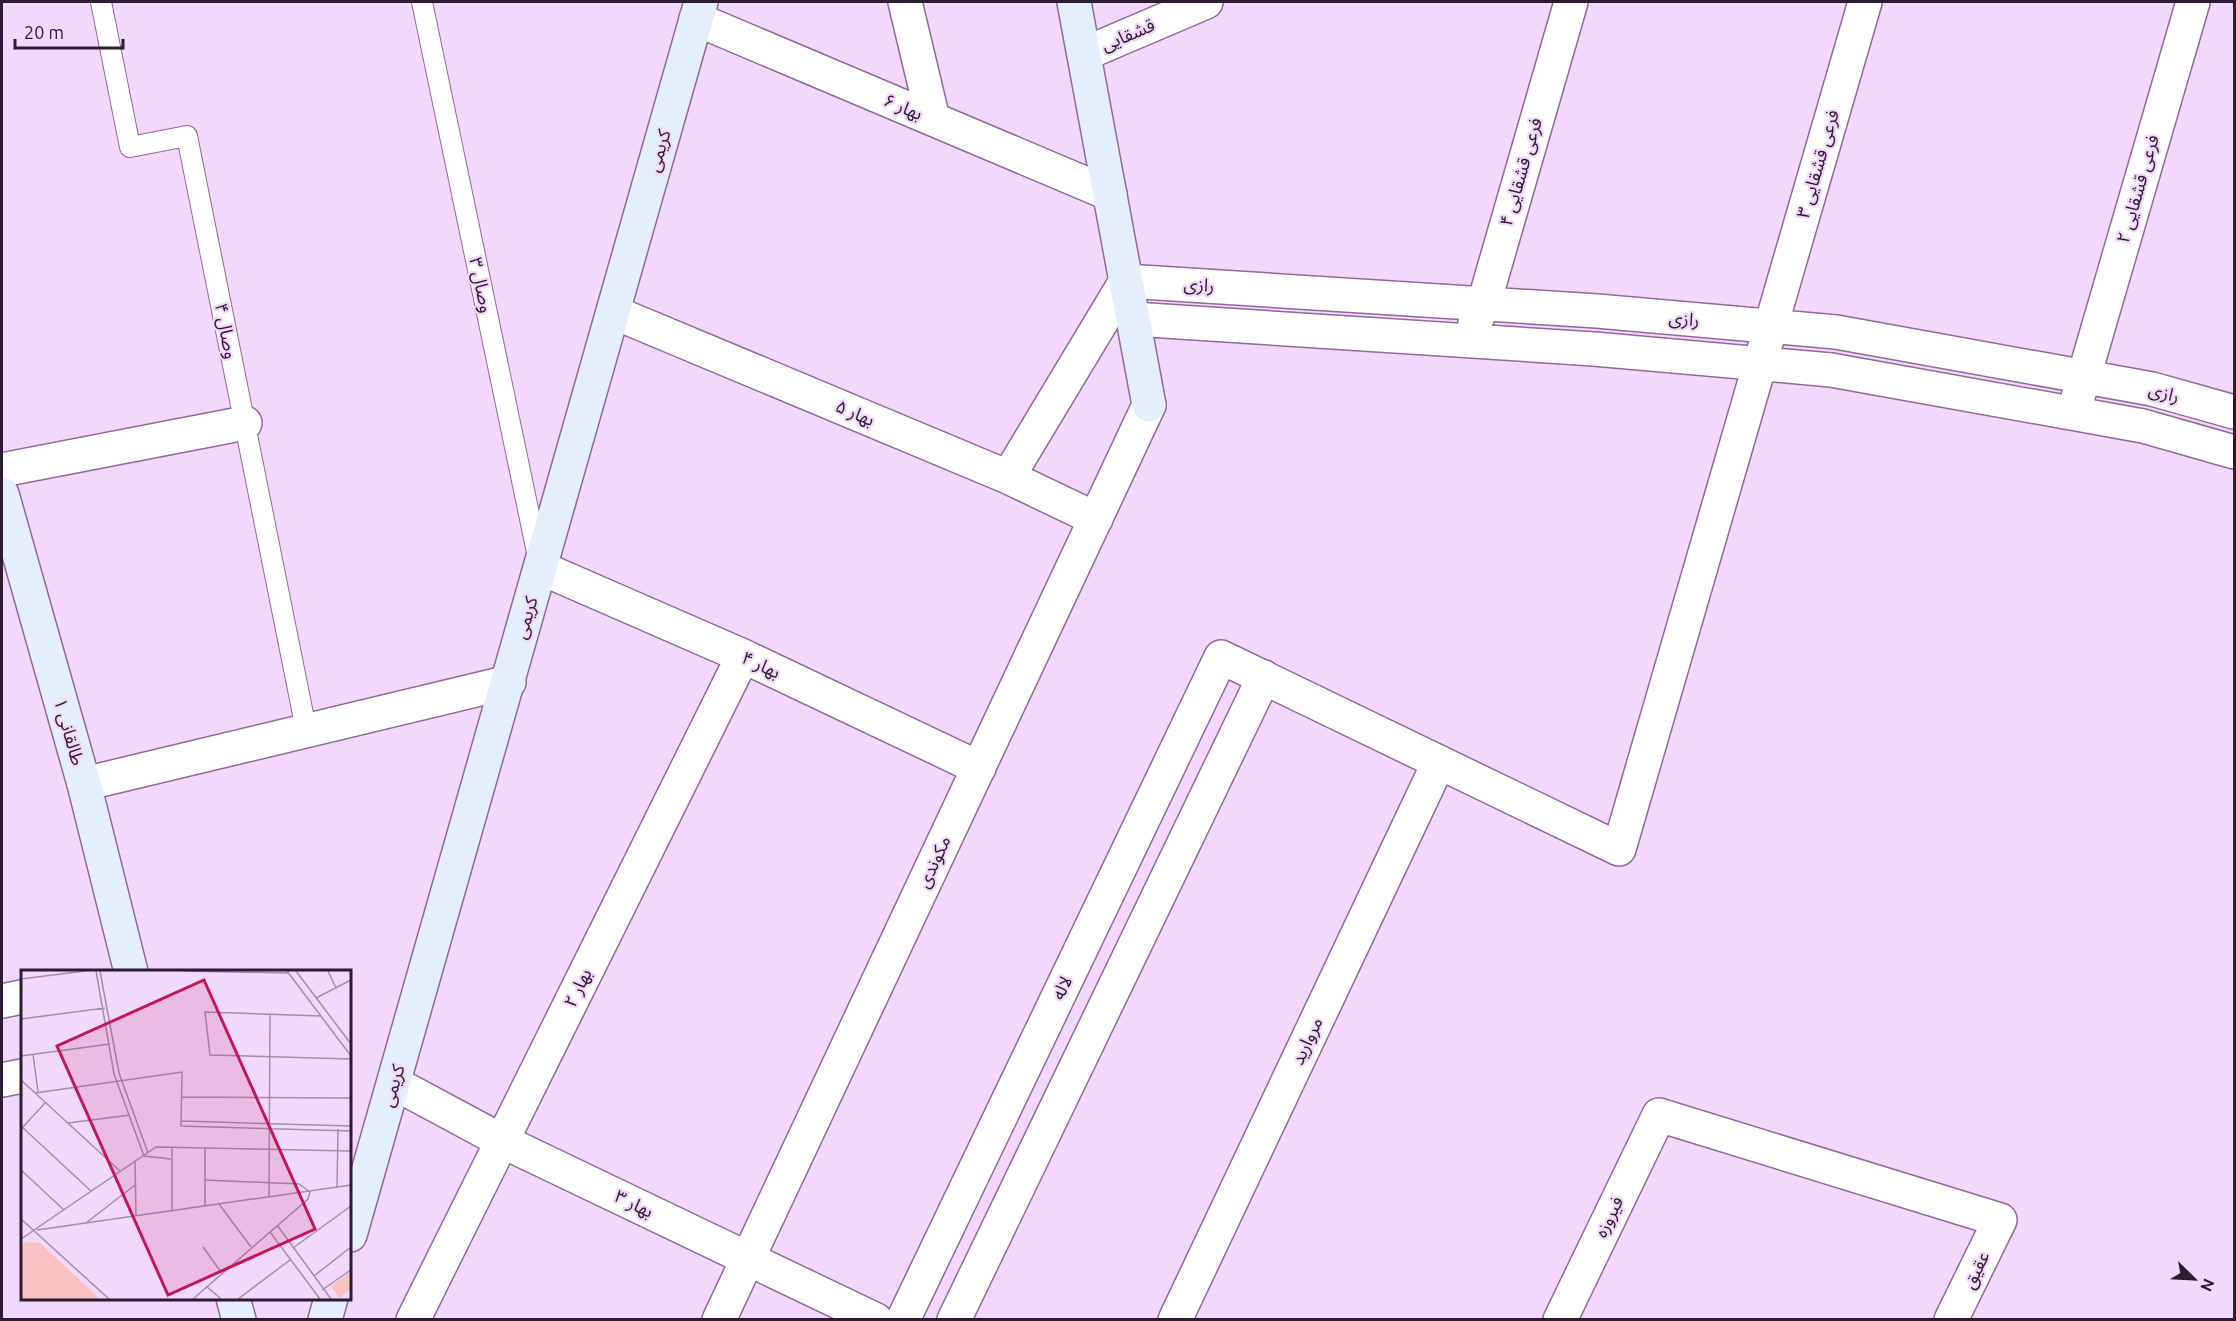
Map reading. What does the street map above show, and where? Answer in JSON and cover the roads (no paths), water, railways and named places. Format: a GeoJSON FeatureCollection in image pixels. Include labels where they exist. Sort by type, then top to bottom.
{"type":"FeatureCollection","features":[{"type":"Feature","properties":{"kind":"street"},"geometry":{"type":"LineString","coordinates":[[905,2],[933,119]]}},
{"type":"Feature","properties":{"kind":"street"},"geometry":{"type":"LineString","coordinates":[[1074,2],[1133,319]]}},
{"type":"Feature","properties":{"kind":"street","name":"قشقایی"},"geometry":{"type":"LineString","coordinates":[[1084,54],[1206,2]]}},
{"type":"Feature","properties":{"kind":"street","name":"فرعی قشقایی ۴"},"geometry":{"type":"LineString","coordinates":[[1466,341],[1484,303],[1571,2]]}},
{"type":"Feature","properties":{"kind":"street","name":"فرعی قشقایی ۳"},"geometry":{"type":"LineString","coordinates":[[1439,762],[1619,849],[1865,2]]}},
{"type":"Feature","properties":{"kind":"street","name":"فرعی قشقایی ۲"},"geometry":{"type":"LineString","coordinates":[[2074,413],[2193,2]]}},
{"type":"Feature","properties":{"kind":"street","name":"کریمی"},"geometry":{"type":"LineString","coordinates":[[351,1232],[699,10]]}},
{"type":"Feature","properties":{"kind":"street","name":"بهار ۶"},"geometry":{"type":"LineString","coordinates":[[699,10],[933,119],[1110,194]]}},
{"type":"Feature","properties":{"kind":"street"},"geometry":{"type":"LineString","coordinates":[[1008,477],[1126,281]]}},
{"type":"Feature","properties":{"kind":"street","name":"رازی"},"geometry":{"type":"LineString","coordinates":[[1126,281],[1484,303],[1836,332],[2152,389],[2235,412]]}},
{"type":"Feature","properties":{"kind":"street","name":"بهار ۵"},"geometry":{"type":"LineString","coordinates":[[613,312],[1008,477],[1096,519]]}},
{"type":"Feature","properties":{"kind":"street","name":"رازی"},"geometry":{"type":"LineString","coordinates":[[1133,319],[1466,341],[1831,370],[2143,426],[2235,452]]}},
{"type":"Feature","properties":{"kind":"street","name":"مکوندی"},"geometry":{"type":"LineString","coordinates":[[719,1320],[1149,405],[1133,319]]}},
{"type":"Feature","properties":{"kind":"street"},"geometry":{"type":"LineString","coordinates":[[1932,388],[1940,351]]}},
{"type":"Feature","properties":{"kind":"street"},"geometry":{"type":"LineString","coordinates":[[2,470],[245,423]]}},
{"type":"Feature","properties":{"kind":"street","name":"طالقانی ۱"},"geometry":{"type":"LineString","coordinates":[[2,494],[84,784],[130,970]]}},
{"type":"Feature","properties":{"kind":"street","name":"بهار ۴"},"geometry":{"type":"LineString","coordinates":[[541,568],[743,656],[979,768]]}},
{"type":"Feature","properties":{"kind":"street","name":"بهار ۲"},"geometry":{"type":"LineString","coordinates":[[413,1320],[743,656]]}},
{"type":"Feature","properties":{"kind":"street","name":"لاله"},"geometry":{"type":"LineString","coordinates":[[903,1320],[1221,657],[1264,678]]}},
{"type":"Feature","properties":{"kind":"street"},"geometry":{"type":"LineString","coordinates":[[954,1320],[1264,678],[1439,762]]}},
{"type":"Feature","properties":{"kind":"street"},"geometry":{"type":"LineString","coordinates":[[84,784],[508,681]]}},
{"type":"Feature","properties":{"kind":"street","name":"مروارید"},"geometry":{"type":"LineString","coordinates":[[1175,1320],[1439,762]]}},
{"type":"Feature","properties":{"kind":"street"},"geometry":{"type":"LineString","coordinates":[[2,1001],[21,997]]}},
{"type":"Feature","properties":{"kind":"street"},"geometry":{"type":"LineString","coordinates":[[2,1080],[21,1076]]}},
{"type":"Feature","properties":{"kind":"street","name":"بهار ۳"},"geometry":{"type":"LineString","coordinates":[[394,1083],[502,1141],[876,1320]]}},
{"type":"Feature","properties":{"kind":"street","name":"عقیق"},"geometry":{"type":"LineString","coordinates":[[1659,1115],[2000,1220],[1951,1320]]}},
{"type":"Feature","properties":{"kind":"street","name":"فیروزه"},"geometry":{"type":"LineString","coordinates":[[1560,1320],[1659,1115]]}},
{"type":"Feature","properties":{"kind":"street"},"geometry":{"type":"LineString","coordinates":[[233,1300],[239,1320]]}},
{"type":"Feature","properties":{"kind":"street"},"geometry":{"type":"LineString","coordinates":[[325,1320],[331,1300]]}},
{"type":"Feature","properties":{"kind":"lane","name":"وصال ۴"},"geometry":{"type":"LineString","coordinates":[[101,2],[130,147],[188,136],[306,729]]}},
{"type":"Feature","properties":{"kind":"lane","name":"وصال ۳"},"geometry":{"type":"LineString","coordinates":[[422,2],[541,568]]}}]}
